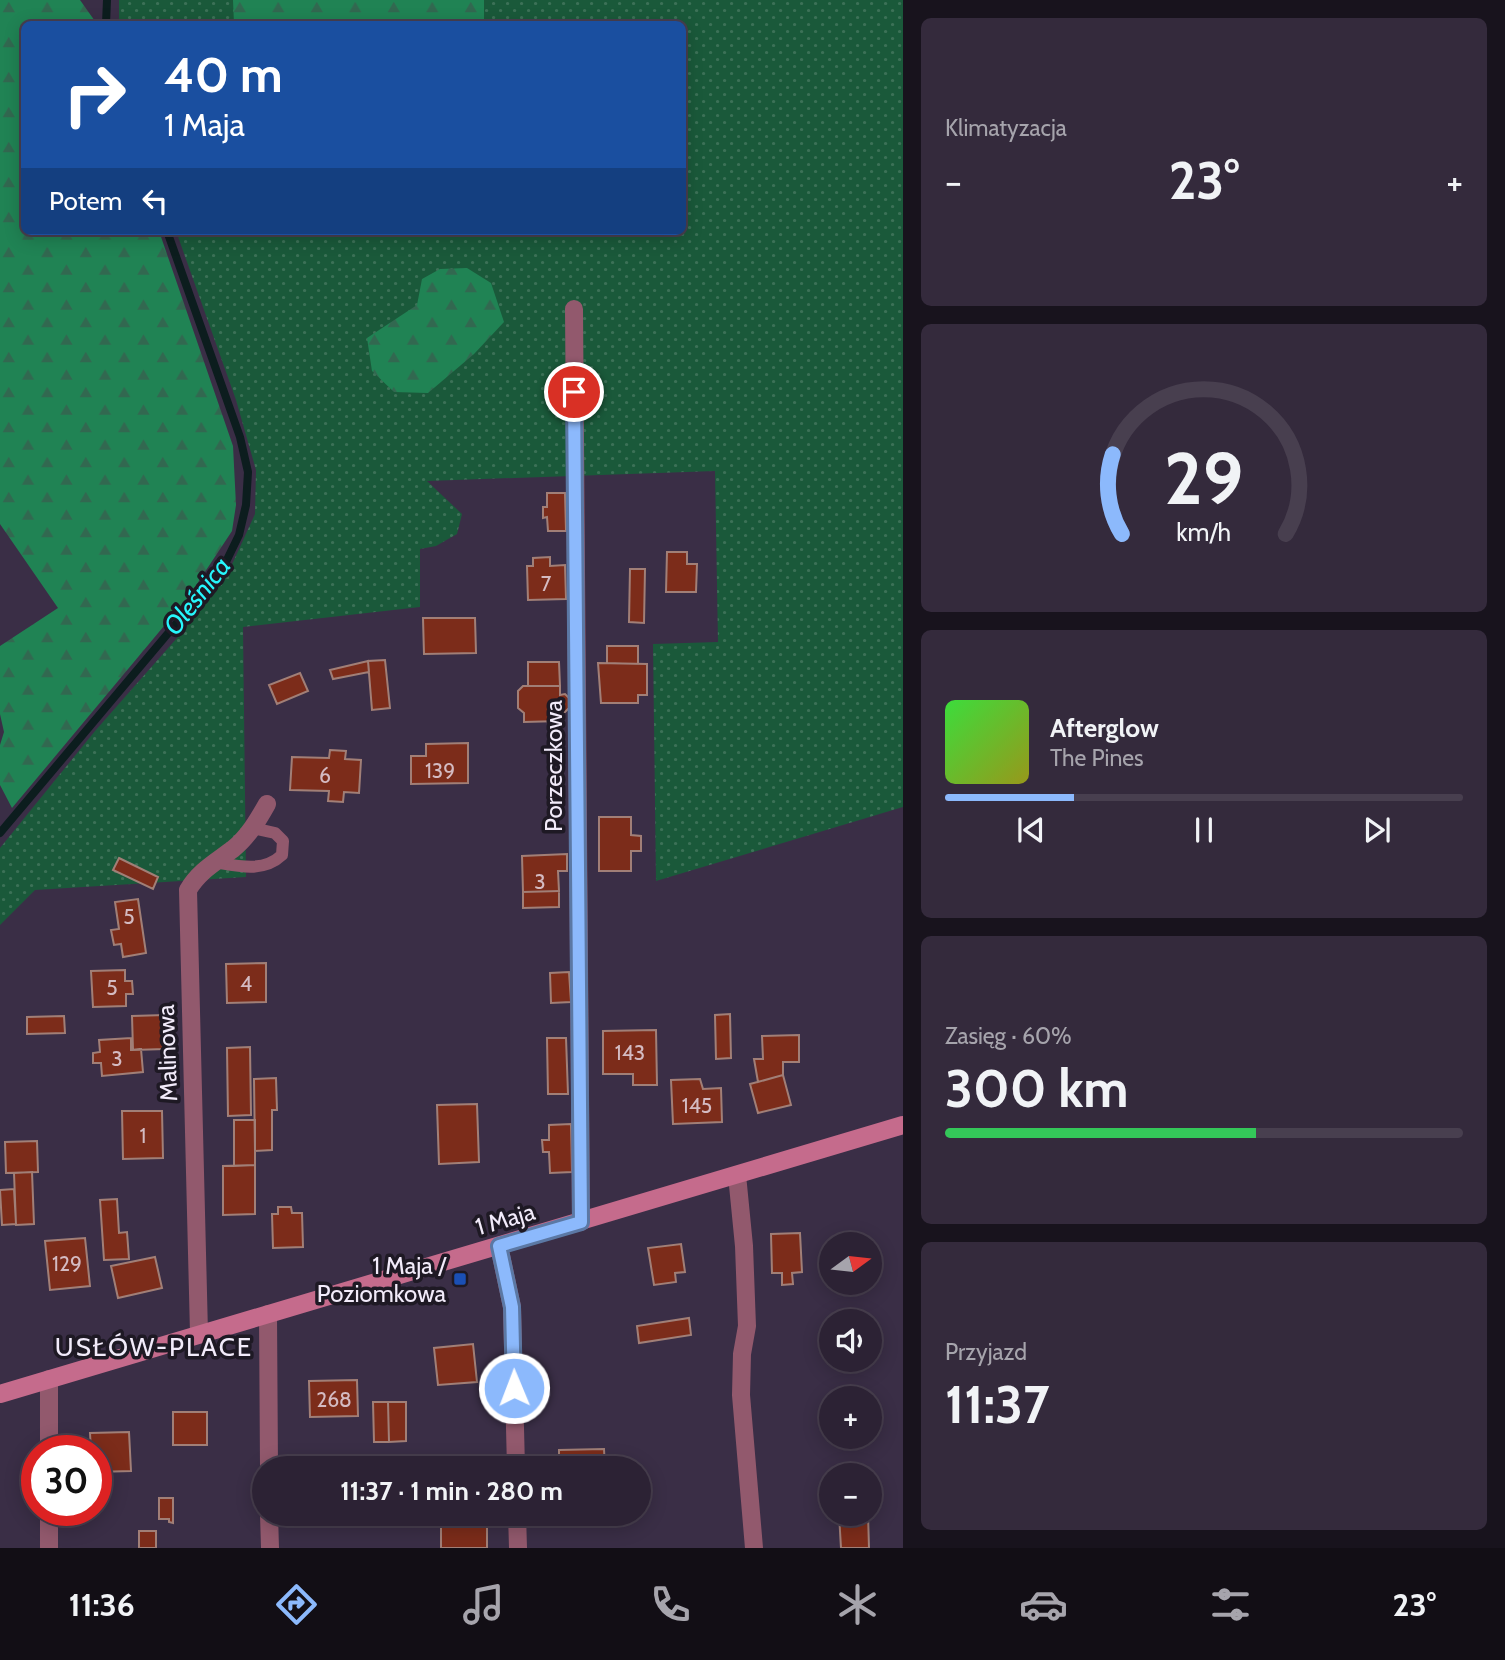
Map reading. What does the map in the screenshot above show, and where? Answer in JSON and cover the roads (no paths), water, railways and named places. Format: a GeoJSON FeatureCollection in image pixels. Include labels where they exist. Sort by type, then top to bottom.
{"type":"FeatureCollection","features":[{"type":"Feature","properties":{"kind":"street","name":"Porzeczkowa"},"geometry":{"type":"LineString","coordinates":[[574,309],[581,1222]]}},
{"type":"Feature","properties":{"kind":"street","name":"Malinowa"},"geometry":{"type":"LineString","coordinates":[[200,1334],[188,890],[200,873],[235,848],[253,828],[267,804]]}},
{"type":"Feature","properties":{"kind":"street","name":"1 Maja"},"geometry":{"type":"LineString","coordinates":[[0,1394],[903,1125]]}},
{"type":"Feature","properties":{"kind":"street"},"geometry":{"type":"LineString","coordinates":[[737,1175],[744,1246],[747,1326],[742,1354],[741,1395],[754,1548]]}},
{"type":"Feature","properties":{"kind":"street"},"geometry":{"type":"LineString","coordinates":[[499,1246],[512,1307],[516,1456]]}},
{"type":"Feature","properties":{"kind":"street"},"geometry":{"type":"LineString","coordinates":[[268,1314],[269,1456]]}},
{"type":"Feature","properties":{"kind":"street"},"geometry":{"type":"LineString","coordinates":[[49,1380],[49,1435]]}},
{"type":"Feature","properties":{"kind":"street"},"geometry":{"type":"LineString","coordinates":[[49,1526],[49,1548]]}},
{"type":"Feature","properties":{"kind":"street"},"geometry":{"type":"LineString","coordinates":[[269,1526],[270,1548]]}},
{"type":"Feature","properties":{"kind":"street"},"geometry":{"type":"LineString","coordinates":[[517,1526],[518,1548]]}},
{"type":"Feature","properties":{"kind":"lane"},"geometry":{"type":"LineString","coordinates":[[214,862],[272,865],[282,855],[282,841],[275,834],[253,828]]}},
{"type":"Feature","properties":{"kind":"waterway","name":"Oleśnica"},"geometry":{"type":"LineString","coordinates":[[106,21],[107,0]]}},
{"type":"Feature","properties":{"kind":"waterway","name":"Oleśnica"},"geometry":{"type":"LineString","coordinates":[[0,833],[223,568],[239,535],[246,505],[248,472],[240,437],[168,235]]}},
{"type":"Feature","properties":{"kind":"place","name":"1 Maja / Poziomkowa"},"geometry":{"type":"Point","coordinates":[460,1279]}},
{"type":"Feature","properties":{"kind":"district","name":"USŁÓW-PLACE"},"geometry":{"type":"Point","coordinates":[154,1347]}}]}
